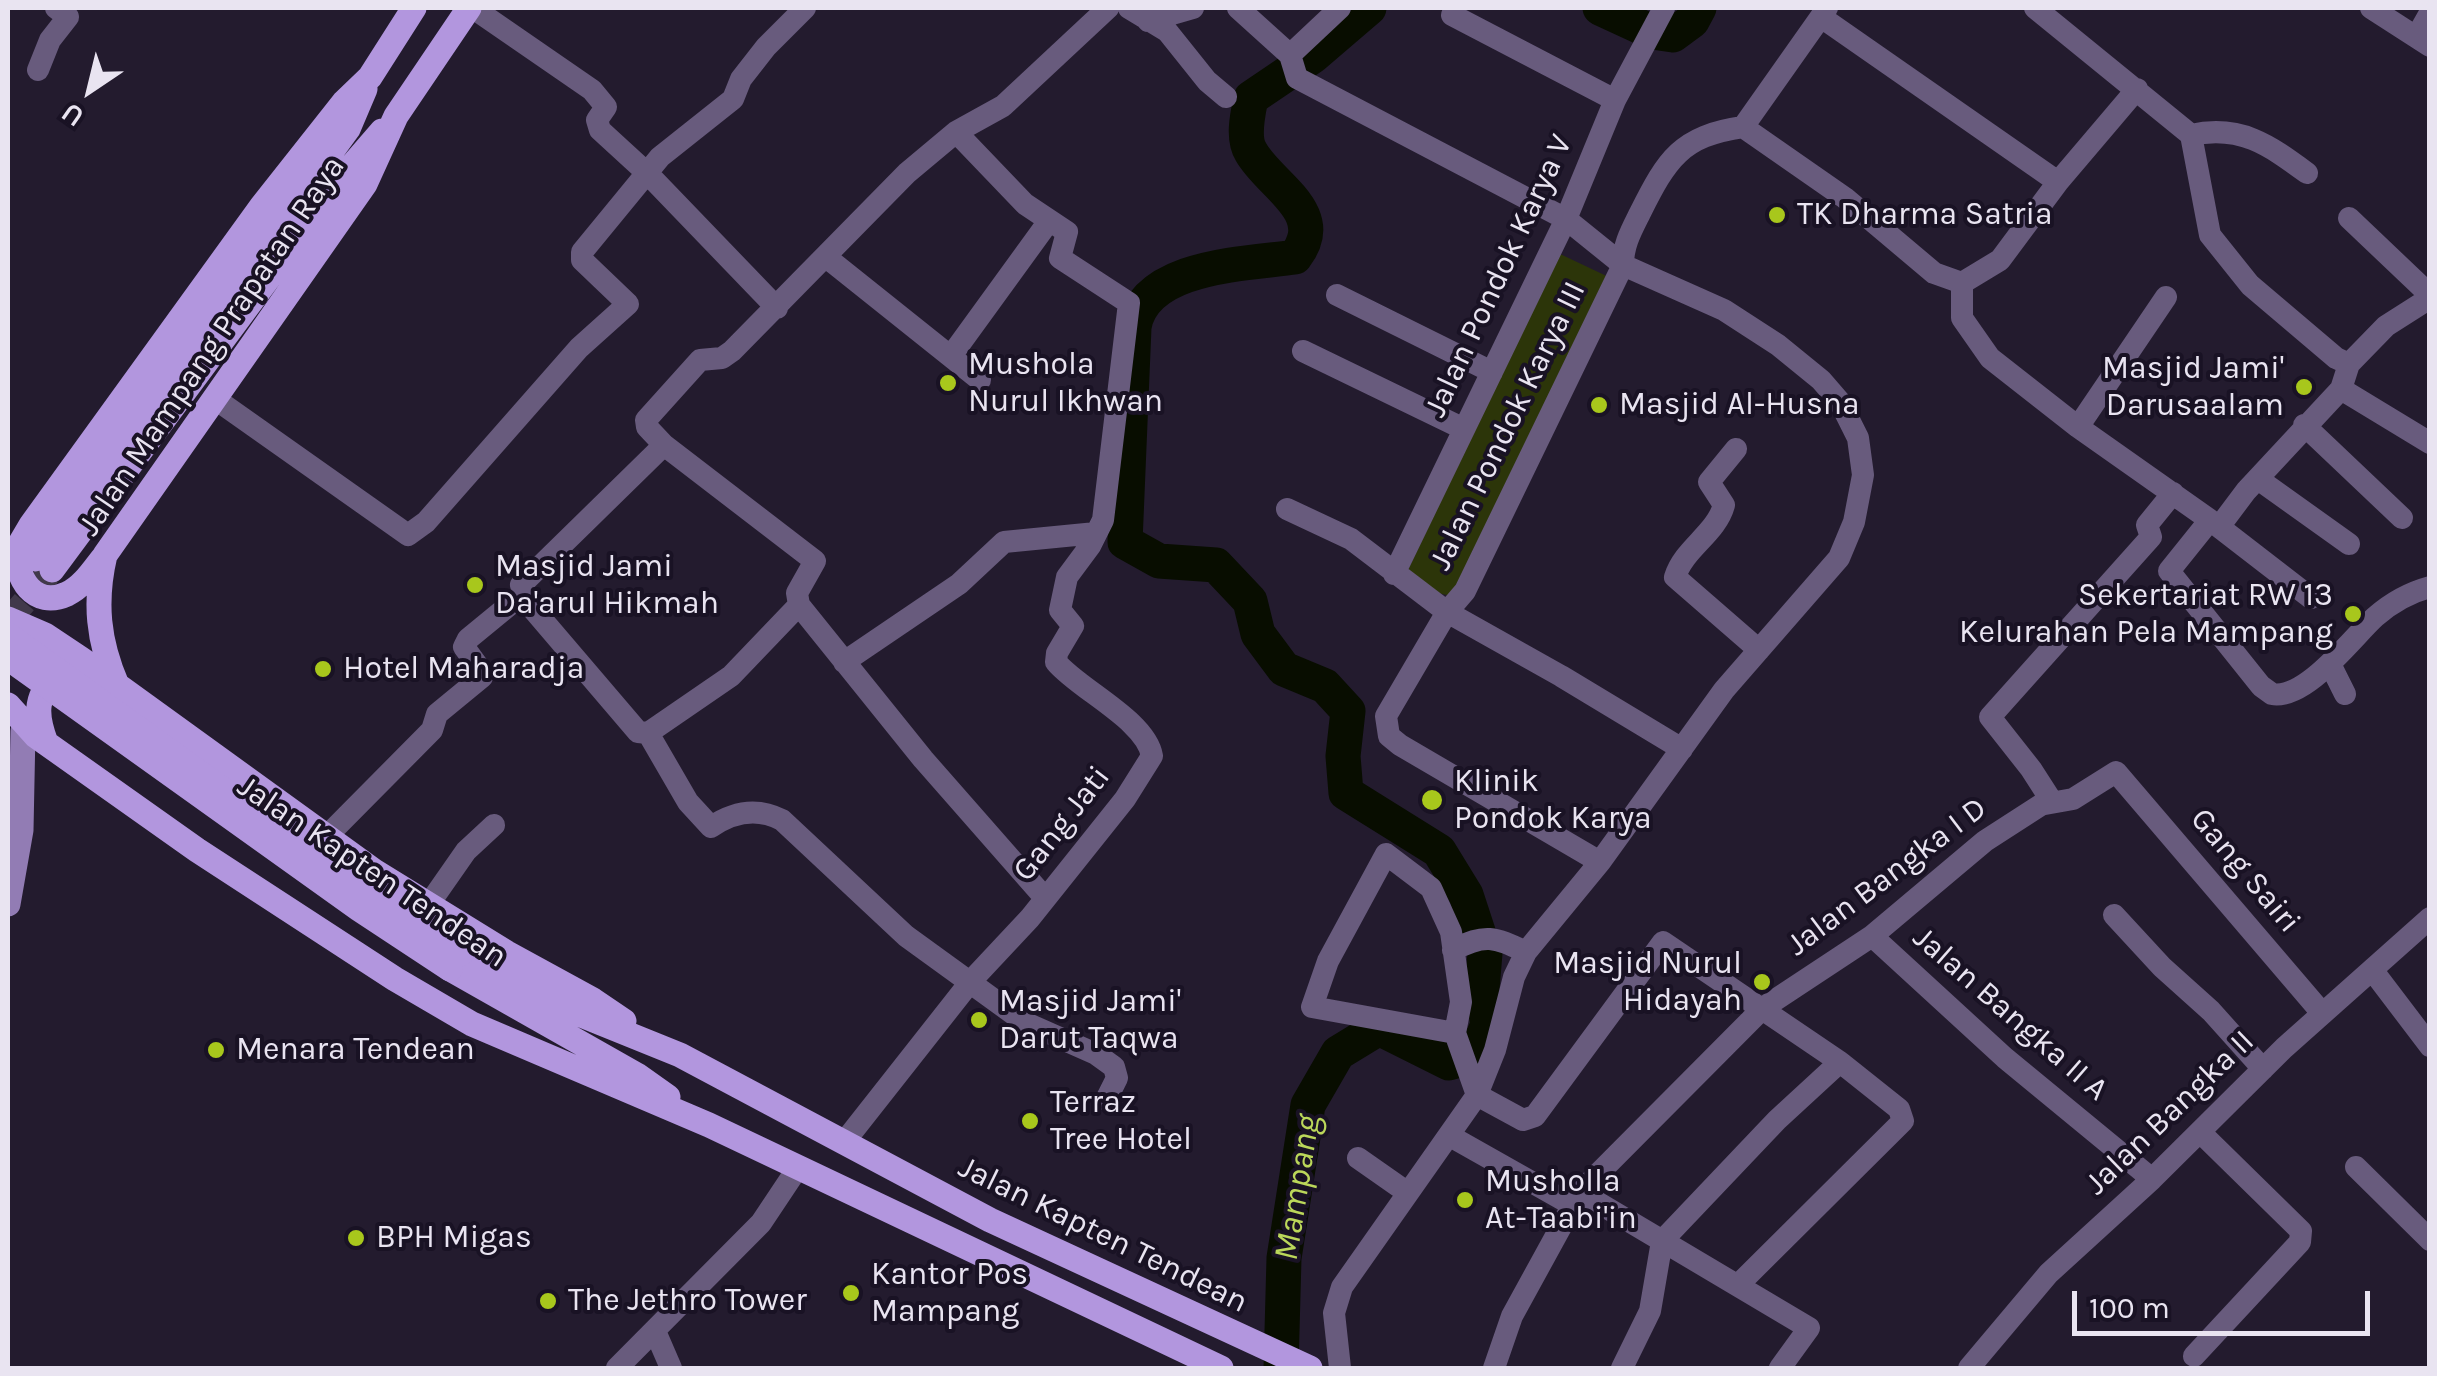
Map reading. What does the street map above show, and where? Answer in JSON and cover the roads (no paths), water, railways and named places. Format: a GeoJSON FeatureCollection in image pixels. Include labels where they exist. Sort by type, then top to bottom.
{"type":"FeatureCollection","features":[{"type":"Feature","properties":{"kind":"main road","name":"Jalan Mampang Prapatan Raya"},"geometry":{"type":"LineString","coordinates":[[24,557],[30,525],[261,208],[344,102],[370,76],[414,8]]}},
{"type":"Feature","properties":{"kind":"main road","name":"Jalan Mampang Prapatan Raya"},"geometry":{"type":"LineString","coordinates":[[108,679],[98,615],[99,580],[105,555],[365,184],[396,116],[471,8]]}},
{"type":"Feature","properties":{"kind":"main road"},"geometry":{"type":"LineString","coordinates":[[24,557],[348,129],[370,76]]}},
{"type":"Feature","properties":{"kind":"main road"},"geometry":{"type":"LineString","coordinates":[[105,555],[84,582],[68,594],[45,597],[34,594],[25,585],[16,564],[396,116]]}},
{"type":"Feature","properties":{"kind":"main road","name":"Jalan Kapten Tendean"},"geometry":{"type":"LineString","coordinates":[[8,619],[45,635],[374,870],[507,953],[593,1000],[657,1044]]}},
{"type":"Feature","properties":{"kind":"main road","name":"Jalan Kapten Tendean"},"geometry":{"type":"LineString","coordinates":[[8,635],[456,961],[637,1074],[709,1126]]}},
{"type":"Feature","properties":{"kind":"main road","name":"Jalan Kapten Tendean"},"geometry":{"type":"LineString","coordinates":[[8,658],[359,910],[456,961],[581,1016],[657,1044],[990,1220],[1310,1368]]}},
{"type":"Feature","properties":{"kind":"main road"},"geometry":{"type":"LineString","coordinates":[[28,733],[38,720],[37,705],[48,684],[69,671],[108,679]]}},
{"type":"Feature","properties":{"kind":"main road","name":"Jalan Kapten Tendean"},"geometry":{"type":"LineString","coordinates":[[8,705],[28,733],[270,898],[472,1024],[709,1126],[1221,1368]]}},
{"type":"Feature","properties":{"kind":"street"},"geometry":{"type":"LineString","coordinates":[[38,70],[50,40],[68,17],[56,8]]}},
{"type":"Feature","properties":{"kind":"street"},"geometry":{"type":"LineString","coordinates":[[471,8],[592,90],[606,107],[597,120],[600,130],[648,174],[777,308]]}},
{"type":"Feature","properties":{"kind":"street"},"geometry":{"type":"LineString","coordinates":[[214,398],[408,535],[426,522],[579,348],[628,304],[580,255],[669,148],[699,129],[733,99],[741,79],[804,8]]}},
{"type":"Feature","properties":{"kind":"street"},"geometry":{"type":"LineString","coordinates":[[1045,898],[923,759],[799,606],[797,593],[815,561],[664,445],[647,427],[648,418],[700,360],[722,358],[777,308],[907,172],[956,132],[1003,106],[1108,8]]}},
{"type":"Feature","properties":{"kind":"street"},"geometry":{"type":"LineString","coordinates":[[1139,14],[1193,8]]}},
{"type":"Feature","properties":{"kind":"street"},"geometry":{"type":"LineString","coordinates":[[1238,8],[1292,65],[1566,219],[1623,265],[1724,310],[1778,345],[1821,380],[1840,402],[1858,438],[1863,476],[1854,522],[1839,558],[1724,690],[1600,862],[1526,952],[1514,977],[1495,1050],[1477,1095],[1342,1288],[1334,1313],[1340,1368]]}},
{"type":"Feature","properties":{"kind":"street"},"geometry":{"type":"LineString","coordinates":[[1292,65],[1340,8]]}},
{"type":"Feature","properties":{"kind":"street"},"geometry":{"type":"LineString","coordinates":[[2035,8],[2191,135],[2210,235],[2250,286],[2308,337],[2349,364]]}},
{"type":"Feature","properties":{"kind":"street"},"geometry":{"type":"LineString","coordinates":[[2371,8],[2423,41],[2430,12]]}},
{"type":"Feature","properties":{"kind":"street"},"geometry":{"type":"LineString","coordinates":[[1962,283],[1934,273],[1845,198],[1743,127],[1824,12],[2058,182]]}},
{"type":"Feature","properties":{"kind":"street"},"geometry":{"type":"LineString","coordinates":[[1139,14],[1168,30],[1207,80],[1226,96]]}},
{"type":"Feature","properties":{"kind":"street","name":"Jalan Pondok Karya V"},"geometry":{"type":"LineString","coordinates":[[1394,574],[1566,219],[1615,100],[1661,14]]}},
{"type":"Feature","properties":{"kind":"street"},"geometry":{"type":"LineString","coordinates":[[1452,15],[1615,100]]}},
{"type":"Feature","properties":{"kind":"street"},"geometry":{"type":"LineString","coordinates":[[1962,283],[2000,260],[2058,182],[2137,89]]}},
{"type":"Feature","properties":{"kind":"street","name":"Jalan Pondok Karya III"},"geometry":{"type":"LineString","coordinates":[[1600,862],[1389,736],[1386,716],[1447,612],[1465,591],[1623,265],[1623,249],[1654,184],[1674,155],[1709,132],[1743,127]]}},
{"type":"Feature","properties":{"kind":"street"},"geometry":{"type":"LineString","coordinates":[[2191,135],[2230,131],[2255,141],[2307,174]]}},
{"type":"Feature","properties":{"kind":"street"},"geometry":{"type":"LineString","coordinates":[[844,662],[958,584],[1004,542],[1093,539],[1108,494],[1129,303],[1060,258],[1067,232],[1024,204],[956,132]]}},
{"type":"Feature","properties":{"kind":"street"},"geometry":{"type":"LineString","coordinates":[[2349,218],[2430,297],[2386,326],[2349,364],[2340,389],[2169,571],[2261,686],[2280,696],[2330,664],[2384,610],[2406,594],[2430,587]]}},
{"type":"Feature","properties":{"kind":"street"},"geometry":{"type":"LineString","coordinates":[[951,356],[1049,221]]}},
{"type":"Feature","properties":{"kind":"street"},"geometry":{"type":"LineString","coordinates":[[826,257],[980,380]]}},
{"type":"Feature","properties":{"kind":"street"},"geometry":{"type":"LineString","coordinates":[[1962,283],[1962,318],[1984,350],[2014,378],[2311,598]]}},
{"type":"Feature","properties":{"kind":"street"},"geometry":{"type":"LineString","coordinates":[[1338,295],[1492,372]]}},
{"type":"Feature","properties":{"kind":"street"},"geometry":{"type":"LineString","coordinates":[[2078,427],[2166,297]]}},
{"type":"Feature","properties":{"kind":"street"},"geometry":{"type":"LineString","coordinates":[[1303,350],[1464,429]]}},
{"type":"Feature","properties":{"kind":"street"},"geometry":{"type":"LineString","coordinates":[[2340,389],[2430,443]]}},
{"type":"Feature","properties":{"kind":"street"},"geometry":{"type":"LineString","coordinates":[[2304,425],[2402,518]]}},
{"type":"Feature","properties":{"kind":"street"},"geometry":{"type":"LineString","coordinates":[[327,836],[432,730],[437,714],[482,677],[464,648],[468,639],[523,589],[664,445]]}},
{"type":"Feature","properties":{"kind":"street"},"geometry":{"type":"LineString","coordinates":[[1736,449],[1709,482],[1724,505],[1722,513],[1692,547],[1675,577],[1759,650]]}},
{"type":"Feature","properties":{"kind":"street"},"geometry":{"type":"LineString","coordinates":[[2258,479],[2349,544]]}},
{"type":"Feature","properties":{"kind":"street"},"geometry":{"type":"LineString","coordinates":[[2045,804],[2049,797],[2031,768],[1990,717],[2141,551],[2152,537],[2147,525],[2172,493]]}},
{"type":"Feature","properties":{"kind":"street"},"geometry":{"type":"LineString","coordinates":[[1287,509],[1351,538],[1447,612],[1682,750]]}},
{"type":"Feature","properties":{"kind":"street","name":"Gang Jati"},"geometry":{"type":"LineString","coordinates":[[846,1141],[971,981],[1125,799],[1152,756],[1149,744],[1124,718],[1056,662],[1057,652],[1074,626],[1060,610],[1064,586],[1093,539]]}},
{"type":"Feature","properties":{"kind":"street"},"geometry":{"type":"LineString","coordinates":[[523,589],[548,629],[638,732],[648,734],[732,676],[799,606]]}},
{"type":"Feature","properties":{"kind":"street"},"geometry":{"type":"LineString","coordinates":[[2330,664],[2345,694]]}},
{"type":"Feature","properties":{"kind":"street"},"geometry":{"type":"LineString","coordinates":[[8,904],[21,830],[28,733]]}},
{"type":"Feature","properties":{"kind":"street"},"geometry":{"type":"LineString","coordinates":[[648,734],[688,802],[711,827],[728,816],[746,813],[766,812],[782,820],[906,936],[1026,1023],[1096,1054],[1114,1067],[1117,1078],[1106,1100]]}},
{"type":"Feature","properties":{"kind":"street","name":"Jalan Bangka I D"},"geometry":{"type":"LineString","coordinates":[[1494,1368],[1512,1316],[1577,1199],[1763,1008],[1872,936],[1985,840],[2045,804],[2073,799],[2116,772]]}},
{"type":"Feature","properties":{"kind":"street","name":"Gang Sairi"},"geometry":{"type":"LineString","coordinates":[[2116,772],[2322,1013]]}},
{"type":"Feature","properties":{"kind":"street"},"geometry":{"type":"LineString","coordinates":[[430,904],[466,850],[494,825]]}},
{"type":"Feature","properties":{"kind":"street"},"geometry":{"type":"LineString","coordinates":[[1463,1052],[1312,1007],[1328,961],[1386,854],[1431,888],[1451,932],[1473,942],[1526,952]]}},
{"type":"Feature","properties":{"kind":"street"},"geometry":{"type":"LineString","coordinates":[[2114,915],[2263,1069]]}},
{"type":"Feature","properties":{"kind":"street","name":"Jalan Bangka II"},"geometry":{"type":"LineString","coordinates":[[1976,1366],[2049,1272],[2322,1013],[2430,918]]}},
{"type":"Feature","properties":{"kind":"street","name":"Jalan Bangka II A"},"geometry":{"type":"LineString","coordinates":[[1872,936],[2005,1058],[2152,1178]]}},
{"type":"Feature","properties":{"kind":"street"},"geometry":{"type":"LineString","coordinates":[[1473,942],[1461,1002],[1463,1052],[1477,1095],[1523,1120],[1534,1116],[1663,942],[1840,1062],[1898,1109],[1903,1121],[1738,1285]]}},
{"type":"Feature","properties":{"kind":"street"},"geometry":{"type":"LineString","coordinates":[[2373,971],[2430,1046]]}},
{"type":"Feature","properties":{"kind":"street"},"geometry":{"type":"LineString","coordinates":[[1622,1368],[1650,1311],[1662,1240],[1776,1120],[1840,1062]]}},
{"type":"Feature","properties":{"kind":"street"},"geometry":{"type":"LineString","coordinates":[[2194,1356],[2302,1236],[2200,1132]]}},
{"type":"Feature","properties":{"kind":"street"},"geometry":{"type":"LineString","coordinates":[[1450,1136],[1662,1240],[1809,1328],[1780,1368]]}},
{"type":"Feature","properties":{"kind":"street"},"geometry":{"type":"LineString","coordinates":[[1358,1158],[1408,1194]]}},
{"type":"Feature","properties":{"kind":"street"},"geometry":{"type":"LineString","coordinates":[[2356,1166],[2430,1240]]}},
{"type":"Feature","properties":{"kind":"street"},"geometry":{"type":"LineString","coordinates":[[617,1368],[761,1224],[797,1169]]}},
{"type":"Feature","properties":{"kind":"street"},"geometry":{"type":"LineString","coordinates":[[655,1331],[671,1368]]}},
{"type":"Feature","properties":{"kind":"waterway","name":"Mampang"},"geometry":{"type":"LineString","coordinates":[[1281,1368],[1284,1258],[1308,1105],[1338,1053],[1379,1028],[1449,1063],[1474,1056],[1488,1025],[1482,989],[1485,953],[1466,895],[1439,851],[1346,793],[1343,756],[1348,711],[1325,686],[1284,669],[1258,634],[1250,601],[1216,565],[1159,561],[1125,542],[1134,327],[1142,306],[1156,291],[1176,279],[1225,266],[1295,257],[1304,241],[1306,226],[1293,200],[1248,146],[1246,125],[1251,98],[1313,56],[1369,8]]}},
{"type":"Feature","properties":{"kind":"waterway","name":"Mampang"},"geometry":{"type":"LineString","coordinates":[[1600,8],[1652,32],[1673,35],[1692,21],[1699,8]]}},
{"type":"Feature","properties":{"kind":"tunnel"},"geometry":{"type":"LineString","coordinates":[[8,621],[52,570]]}},
{"type":"Feature","properties":{"kind":"place","name":"TK Dharma Satria"},"geometry":{"type":"Point","coordinates":[1777,215]}},
{"type":"Feature","properties":{"kind":"place","name":"Mushola Nurul Ikhwan"},"geometry":{"type":"Point","coordinates":[948,383]}},
{"type":"Feature","properties":{"kind":"place","name":"Masjid Jami' Darusaalam"},"geometry":{"type":"Point","coordinates":[2304,387]}},
{"type":"Feature","properties":{"kind":"place","name":"Masjid Al-Husna"},"geometry":{"type":"Point","coordinates":[1599,405]}},
{"type":"Feature","properties":{"kind":"place","name":"Masjid Jami Da'arul Hikmah"},"geometry":{"type":"Point","coordinates":[475,585]}},
{"type":"Feature","properties":{"kind":"place","name":"Sekertariat RW 13 Kelurahan Pela Mampang"},"geometry":{"type":"Point","coordinates":[2353,614]}},
{"type":"Feature","properties":{"kind":"place","name":"Hotel Maharadja"},"geometry":{"type":"Point","coordinates":[323,669]}},
{"type":"Feature","properties":{"kind":"place","name":"Klinik Pondok Karya"},"geometry":{"type":"Point","coordinates":[1432,800]}},
{"type":"Feature","properties":{"kind":"place","name":"Masjid Nurul Hidayah"},"geometry":{"type":"Point","coordinates":[1762,982]}},
{"type":"Feature","properties":{"kind":"place","name":"Masjid Jami' Darut Taqwa"},"geometry":{"type":"Point","coordinates":[979,1020]}},
{"type":"Feature","properties":{"kind":"place","name":"Menara Tendean"},"geometry":{"type":"Point","coordinates":[216,1050]}},
{"type":"Feature","properties":{"kind":"place","name":"Terraz Tree Hotel"},"geometry":{"type":"Point","coordinates":[1030,1121]}},
{"type":"Feature","properties":{"kind":"place","name":"Musholla At-Taabi'in"},"geometry":{"type":"Point","coordinates":[1465,1200]}},
{"type":"Feature","properties":{"kind":"place","name":"BPH Migas"},"geometry":{"type":"Point","coordinates":[356,1238]}},
{"type":"Feature","properties":{"kind":"place","name":"Kantor Pos Mampang"},"geometry":{"type":"Point","coordinates":[851,1293]}},
{"type":"Feature","properties":{"kind":"place","name":"The Jethro Tower"},"geometry":{"type":"Point","coordinates":[548,1301]}}]}
